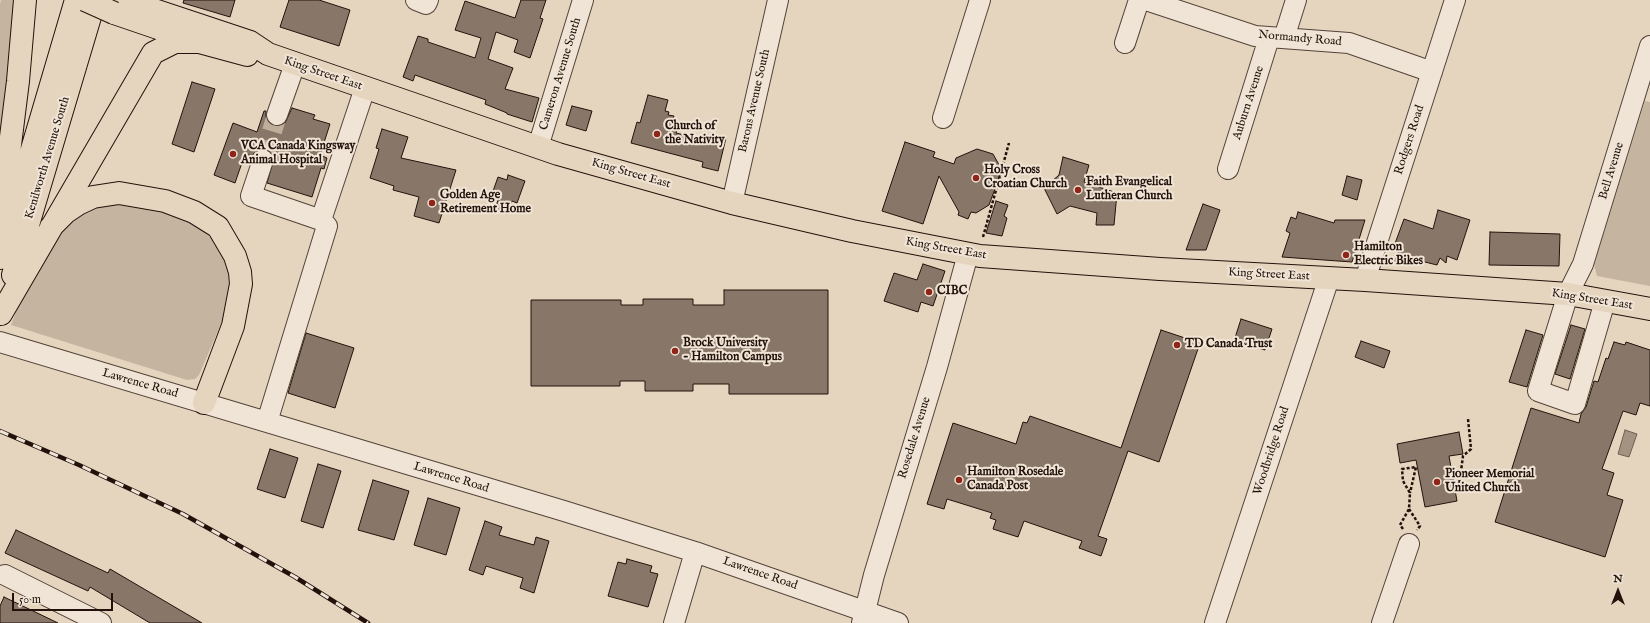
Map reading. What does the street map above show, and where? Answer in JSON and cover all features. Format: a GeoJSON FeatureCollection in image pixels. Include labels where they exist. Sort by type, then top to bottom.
{"type":"FeatureCollection","features":[{"type":"Feature","properties":{"kind":"main road"},"geometry":{"type":"LineString","coordinates":[[0,227],[18,81],[25,0]]}},
{"type":"Feature","properties":{"kind":"main road","name":"Kenilworth Avenue South"},"geometry":{"type":"LineString","coordinates":[[0,258],[76,0]]}},
{"type":"Feature","properties":{"kind":"main road","name":"King Street East"},"geometry":{"type":"LineString","coordinates":[[85,0],[119,7],[250,42],[268,54],[295,64],[538,147],[732,203],[852,232],[968,254],[1160,270],[1365,280],[1568,294],[1650,309]]}},
{"type":"Feature","properties":{"kind":"main road","name":"Kenilworth Avenue South"},"geometry":{"type":"LineString","coordinates":[[0,315],[95,0]]}},
{"type":"Feature","properties":{"kind":"main road","name":"King Street East"},"geometry":{"type":"LineString","coordinates":[[119,7],[199,42],[243,55],[268,54]]}},
{"type":"Feature","properties":{"kind":"main road"},"geometry":{"type":"LineString","coordinates":[[0,315],[119,113],[153,52],[175,42],[199,42]]}},
{"type":"Feature","properties":{"kind":"main road"},"geometry":{"type":"LineString","coordinates":[[51,227],[66,212],[78,204],[93,197],[119,193],[165,201],[194,212],[218,227],[235,256],[240,272],[241,284],[233,326],[204,403]]}},
{"type":"Feature","properties":{"kind":"street","name":"Cameron Avenue South"},"geometry":{"type":"LineString","coordinates":[[538,147],[583,0]]}},
{"type":"Feature","properties":{"kind":"street","name":"Barons Avenue South"},"geometry":{"type":"LineString","coordinates":[[732,203],[778,0]]}},
{"type":"Feature","properties":{"kind":"street"},"geometry":{"type":"LineString","coordinates":[[943,118],[980,0]]}},
{"type":"Feature","properties":{"kind":"street"},"geometry":{"type":"LineString","coordinates":[[1125,43],[1139,0]]}},
{"type":"Feature","properties":{"kind":"street","name":"Normandy Road"},"geometry":{"type":"LineString","coordinates":[[1146,0],[1255,36],[1348,43],[1432,72]]}},
{"type":"Feature","properties":{"kind":"street","name":"Auburn Avenue"},"geometry":{"type":"LineString","coordinates":[[1228,168],[1277,38],[1296,0]]}},
{"type":"Feature","properties":{"kind":"street","name":"Rodgers Road"},"geometry":{"type":"LineString","coordinates":[[1365,280],[1455,0]]}},
{"type":"Feature","properties":{"kind":"street","name":"Bell Avenue"},"geometry":{"type":"LineString","coordinates":[[1605,300],[1574,404],[1538,391],[1568,294],[1583,264],[1650,46]]}},
{"type":"Feature","properties":{"kind":"street"},"geometry":{"type":"LineString","coordinates":[[277,115],[295,64]]}},
{"type":"Feature","properties":{"kind":"street"},"geometry":{"type":"LineString","coordinates":[[321,220],[365,88]]}},
{"type":"Feature","properties":{"kind":"street"},"geometry":{"type":"LineString","coordinates":[[263,160],[251,196],[321,220],[327,226],[267,422]]}},
{"type":"Feature","properties":{"kind":"street","name":"Rosedale Avenue"},"geometry":{"type":"LineString","coordinates":[[864,617],[874,575],[937,368],[968,254]]}},
{"type":"Feature","properties":{"kind":"street","name":"Woodbridge Road"},"geometry":{"type":"LineString","coordinates":[[1215,623],[1329,278]]}},
{"type":"Feature","properties":{"kind":"street","name":"Lawrence Road"},"geometry":{"type":"LineString","coordinates":[[0,342],[695,552],[864,617],[898,623]]}},
{"type":"Feature","properties":{"kind":"street"},"geometry":{"type":"LineString","coordinates":[[1382,623],[1409,544]]}},
{"type":"Feature","properties":{"kind":"street"},"geometry":{"type":"LineString","coordinates":[[674,623],[695,552]]}},
{"type":"Feature","properties":{"kind":"street"},"geometry":{"type":"LineString","coordinates":[[5,575],[101,623]]}},
{"type":"Feature","properties":{"kind":"path"},"geometry":{"type":"LineString","coordinates":[[983,237],[1009,143]]}},
{"type":"Feature","properties":{"kind":"path"},"geometry":{"type":"LineString","coordinates":[[1458,493],[1463,456],[1472,449],[1468,418]]}},
{"type":"Feature","properties":{"kind":"path"},"geometry":{"type":"LineString","coordinates":[[1409,544],[1400,525],[1409,509],[1410,493],[1416,467],[1402,469],[1403,482],[1410,493]]}},
{"type":"Feature","properties":{"kind":"path"},"geometry":{"type":"LineString","coordinates":[[1409,509],[1420,526],[1409,544]]}},
{"type":"Feature","properties":{"kind":"shaded area"},"geometry":{"type":"Polygon","coordinates":[[[1,0],[19,0],[0,145],[0,4],[1,0]]]}},
{"type":"Feature","properties":{"kind":"shaded area"},"geometry":{"type":"Polygon","coordinates":[[[1645,101],[1650,102],[1650,286],[1597,276],[1594,265],[1645,101]]]}},
{"type":"Feature","properties":{"kind":"shaded area"},"geometry":{"type":"Polygon","coordinates":[[[105,203],[141,205],[191,221],[214,240],[225,257],[231,280],[229,305],[199,375],[195,379],[187,380],[11,325],[23,294],[66,224],[85,211],[105,203]]]}},
{"type":"Feature","properties":{"kind":"shaded area"},"geometry":{"type":"Polygon","coordinates":[[[1625,430],[1637,434],[1629,457],[1618,454],[1625,430]]]}},
{"type":"Feature","properties":{"kind":"building"},"geometry":{"type":"Polygon","coordinates":[[[184,0],[235,0],[230,17],[183,3],[184,0]]]}},
{"type":"Feature","properties":{"kind":"building"},"geometry":{"type":"Polygon","coordinates":[[[289,0],[319,0],[350,10],[339,46],[280,27],[289,0]]]}},
{"type":"Feature","properties":{"kind":"building"},"geometry":{"type":"Polygon","coordinates":[[[521,0],[546,0],[540,18],[543,19],[530,58],[514,52],[518,40],[496,32],[488,59],[513,68],[505,89],[539,98],[532,122],[507,114],[485,104],[486,100],[415,75],[413,81],[403,77],[418,36],[428,39],[428,42],[475,58],[481,38],[455,30],[465,1],[515,18],[521,0]]]}},
{"type":"Feature","properties":{"kind":"building"},"geometry":{"type":"Polygon","coordinates":[[[192,82],[215,89],[194,152],[172,144],[192,82]]]}},
{"type":"Feature","properties":{"kind":"building","name":"Church of the Nativity"},"geometry":{"type":"Polygon","coordinates":[[[648,95],[668,100],[665,111],[669,112],[668,115],[674,116],[671,125],[678,127],[676,133],[708,141],[709,138],[712,139],[713,135],[726,138],[718,171],[702,167],[703,162],[631,143],[637,122],[640,123],[648,95]]]}},
{"type":"Feature","properties":{"kind":"building"},"geometry":{"type":"Polygon","coordinates":[[[572,106],[592,111],[586,131],[566,125],[572,106]]]}},
{"type":"Feature","properties":{"kind":"building"},"geometry":{"type":"Polygon","coordinates":[[[292,108],[315,115],[313,119],[330,124],[320,155],[327,158],[324,169],[321,168],[312,197],[267,183],[274,158],[271,152],[266,149],[256,151],[252,156],[245,154],[235,183],[214,175],[233,123],[257,132],[264,111],[266,111],[266,117],[269,123],[279,126],[285,123],[292,108]]]}},
{"type":"Feature","properties":{"kind":"building"},"geometry":{"type":"Polygon","coordinates":[[[382,129],[408,137],[401,158],[456,170],[439,223],[414,216],[419,197],[393,190],[394,186],[370,178],[379,149],[376,148],[382,129]]]}},
{"type":"Feature","properties":{"kind":"building"},"geometry":{"type":"Polygon","coordinates":[[[905,142],[935,152],[933,157],[954,164],[956,158],[977,149],[993,154],[1002,170],[989,205],[976,213],[971,212],[968,219],[958,215],[959,212],[939,176],[923,224],[882,211],[905,142]]]}},
{"type":"Feature","properties":{"kind":"building","name":"Faith Evangelical Lutheran Church"},"geometry":{"type":"Polygon","coordinates":[[[1063,157],[1089,165],[1084,182],[1117,193],[1114,225],[1096,225],[1097,213],[1070,206],[1057,214],[1044,188],[1059,175],[1063,157]]]}},
{"type":"Feature","properties":{"kind":"building"},"geometry":{"type":"Polygon","coordinates":[[[508,175],[525,181],[517,203],[512,201],[507,214],[495,209],[499,197],[492,194],[498,177],[507,180],[508,175]]]}},
{"type":"Feature","properties":{"kind":"building"},"geometry":{"type":"Polygon","coordinates":[[[1347,176],[1362,180],[1357,200],[1342,195],[1347,176]]]}},
{"type":"Feature","properties":{"kind":"building"},"geometry":{"type":"Polygon","coordinates":[[[996,201],[1008,205],[1004,216],[1007,218],[1002,236],[986,233],[996,201]]]}},
{"type":"Feature","properties":{"kind":"building"},"geometry":{"type":"Polygon","coordinates":[[[1203,204],[1220,210],[1206,250],[1186,250],[1203,204]]]}},
{"type":"Feature","properties":{"kind":"building"},"geometry":{"type":"Polygon","coordinates":[[[1438,210],[1470,220],[1457,260],[1447,256],[1446,263],[1440,258],[1437,265],[1409,258],[1407,263],[1394,261],[1399,251],[1393,249],[1404,219],[1433,229],[1438,210]]]}},
{"type":"Feature","properties":{"kind":"building"},"geometry":{"type":"Polygon","coordinates":[[[1298,212],[1334,223],[1335,220],[1365,220],[1352,262],[1282,257],[1290,233],[1286,231],[1291,217],[1296,219],[1298,212]]]}},
{"type":"Feature","properties":{"kind":"building"},"geometry":{"type":"Polygon","coordinates":[[[1490,232],[1560,234],[1559,266],[1489,265],[1490,232]]]}},
{"type":"Feature","properties":{"kind":"building"},"geometry":{"type":"Polygon","coordinates":[[[923,264],[945,271],[933,306],[921,302],[918,312],[884,301],[894,273],[917,280],[923,264]]]}},
{"type":"Feature","properties":{"kind":"building"},"geometry":{"type":"Polygon","coordinates":[[[724,290],[828,290],[828,394],[729,394],[729,384],[693,384],[693,391],[645,391],[645,381],[620,381],[620,386],[531,386],[531,300],[621,300],[621,305],[643,305],[643,299],[693,299],[693,305],[724,305],[724,290]]]}},
{"type":"Feature","properties":{"kind":"building"},"geometry":{"type":"Polygon","coordinates":[[[1241,319],[1272,329],[1265,350],[1234,341],[1241,319]]]}},
{"type":"Feature","properties":{"kind":"building"},"geometry":{"type":"Polygon","coordinates":[[[1571,325],[1585,329],[1570,379],[1555,374],[1571,325]]]}},
{"type":"Feature","properties":{"kind":"building"},"geometry":{"type":"Polygon","coordinates":[[[1161,330],[1200,343],[1159,462],[1128,451],[1098,536],[1107,539],[1101,556],[1079,548],[1082,541],[1024,521],[1018,537],[993,529],[996,520],[990,518],[992,513],[947,499],[944,509],[927,504],[953,423],[1016,444],[1023,422],[1027,423],[1030,416],[1121,448],[1161,330]]]}},
{"type":"Feature","properties":{"kind":"building"},"geometry":{"type":"Polygon","coordinates":[[[1526,330],[1543,335],[1527,387],[1509,382],[1526,330]]]}},
{"type":"Feature","properties":{"kind":"building"},"geometry":{"type":"Polygon","coordinates":[[[306,333],[354,348],[335,408],[288,393],[306,333]]]}},
{"type":"Feature","properties":{"kind":"building"},"geometry":{"type":"Polygon","coordinates":[[[1361,341],[1390,351],[1384,368],[1355,357],[1361,341]]]}},
{"type":"Feature","properties":{"kind":"building"},"geometry":{"type":"Polygon","coordinates":[[[1614,342],[1625,345],[1626,342],[1650,350],[1650,406],[1640,403],[1636,415],[1623,411],[1602,469],[1614,473],[1607,495],[1623,500],[1605,557],[1495,522],[1531,408],[1579,423],[1581,414],[1586,407],[1594,381],[1598,382],[1606,358],[1608,359],[1614,342]]]}},
{"type":"Feature","properties":{"kind":"building","name":"Pioneer Memorial United Church"},"geometry":{"type":"Polygon","coordinates":[[[1459,432],[1463,454],[1449,456],[1457,501],[1425,507],[1416,460],[1400,463],[1397,444],[1459,432]]]}},
{"type":"Feature","properties":{"kind":"building"},"geometry":{"type":"Polygon","coordinates":[[[270,449],[298,458],[285,498],[257,489],[270,449]]]}},
{"type":"Feature","properties":{"kind":"building"},"geometry":{"type":"Polygon","coordinates":[[[318,464],[341,471],[323,528],[301,521],[318,464]]]}},
{"type":"Feature","properties":{"kind":"building"},"geometry":{"type":"Polygon","coordinates":[[[373,480],[409,491],[394,540],[358,530],[373,480]]]}},
{"type":"Feature","properties":{"kind":"building"},"geometry":{"type":"Polygon","coordinates":[[[428,498],[460,508],[446,555],[414,545],[428,498]]]}},
{"type":"Feature","properties":{"kind":"building"},"geometry":{"type":"Polygon","coordinates":[[[485,521],[502,527],[499,535],[534,545],[536,537],[549,541],[534,593],[520,588],[523,578],[486,566],[483,575],[469,570],[485,521]]]}},
{"type":"Feature","properties":{"kind":"building"},"geometry":{"type":"Polygon","coordinates":[[[16,530],[108,573],[110,569],[202,623],[150,623],[90,587],[88,591],[5,553],[16,530]]]}},
{"type":"Feature","properties":{"kind":"building"},"geometry":{"type":"Polygon","coordinates":[[[627,559],[652,566],[650,572],[658,574],[648,607],[608,596],[618,562],[626,564],[627,559]]]}},
{"type":"Feature","properties":{"kind":"building"},"geometry":{"type":"Polygon","coordinates":[[[4,597],[58,623],[0,623],[0,606],[4,597]]]}},
{"type":"Feature","properties":{"kind":"tunnel"},"geometry":{"type":"LineString","coordinates":[[263,160],[277,115]]}},
{"type":"Feature","properties":{"kind":"railway"},"geometry":{"type":"LineString","coordinates":[[0,431],[79,465],[183,514],[295,577],[368,623]]}},
{"type":"Feature","properties":{"kind":"place","name":"Church of the Nativity"},"geometry":{"type":"Point","coordinates":[657,134]}},
{"type":"Feature","properties":{"kind":"place","name":"VCA Canada Kingsway Animal Hospital"},"geometry":{"type":"Point","coordinates":[233,154]}},
{"type":"Feature","properties":{"kind":"place","name":"Holy Cross Croatian Church"},"geometry":{"type":"Point","coordinates":[976,178]}},
{"type":"Feature","properties":{"kind":"place","name":"Faith Evangelical Lutheran Church"},"geometry":{"type":"Point","coordinates":[1078,190]}},
{"type":"Feature","properties":{"kind":"place","name":"Golden Age Retirement Home"},"geometry":{"type":"Point","coordinates":[432,203]}},
{"type":"Feature","properties":{"kind":"place","name":"Hamilton Electric Bikes"},"geometry":{"type":"Point","coordinates":[1346,255]}},
{"type":"Feature","properties":{"kind":"place","name":"CIBC"},"geometry":{"type":"Point","coordinates":[929,292]}},
{"type":"Feature","properties":{"kind":"place","name":"TD Canada Trust"},"geometry":{"type":"Point","coordinates":[1177,345]}},
{"type":"Feature","properties":{"kind":"place","name":"Brock University - Hamilton Campus"},"geometry":{"type":"Point","coordinates":[675,351]}},
{"type":"Feature","properties":{"kind":"place","name":"Hamilton Rosedale Canada Post"},"geometry":{"type":"Point","coordinates":[959,480]}},
{"type":"Feature","properties":{"kind":"place","name":"Pioneer Memorial United Church"},"geometry":{"type":"Point","coordinates":[1437,482]}}]}
